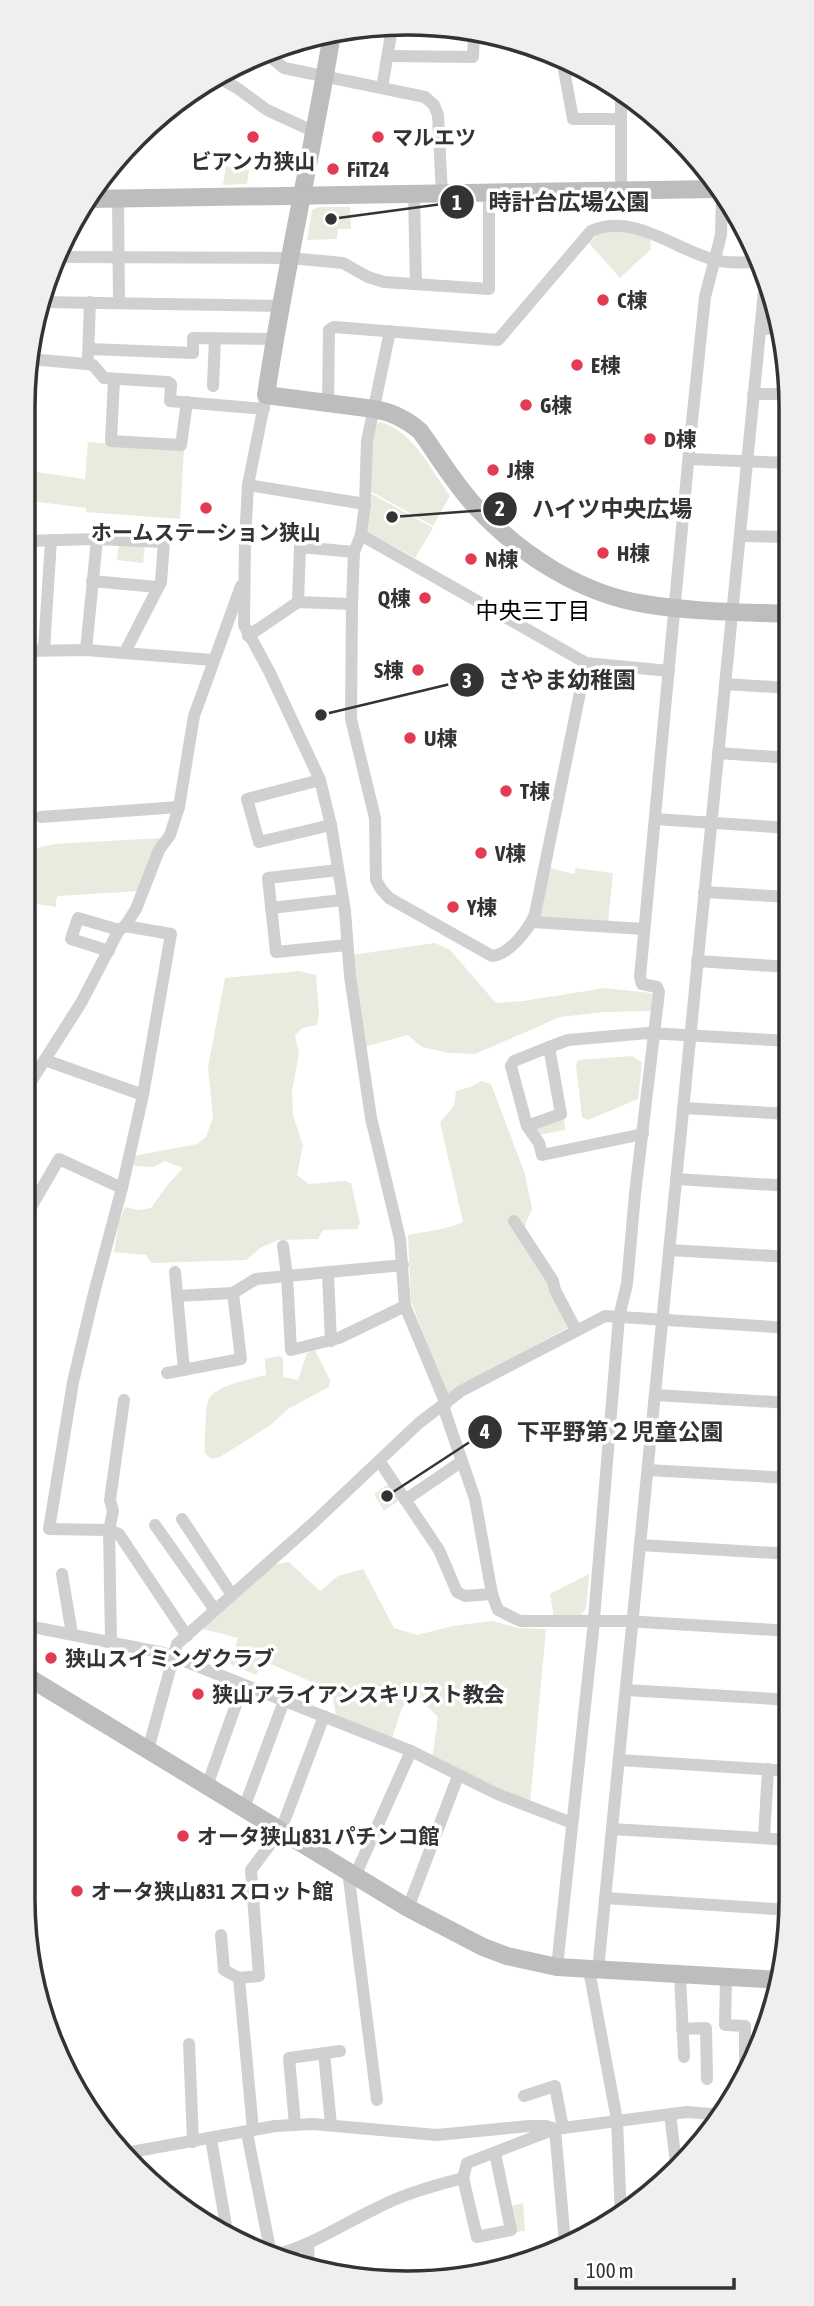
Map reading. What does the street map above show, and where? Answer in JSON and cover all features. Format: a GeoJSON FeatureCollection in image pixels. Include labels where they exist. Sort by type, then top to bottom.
{"type":"FeatureCollection","features":[{"type":"Feature","properties":{"kind":"street"},"geometry":{"type":"LineString","coordinates":[[382,88],[391,36]]}},
{"type":"Feature","properties":{"kind":"street"},"geometry":{"type":"LineString","coordinates":[[388,56],[473,57],[474,41]]}},
{"type":"Feature","properties":{"kind":"street"},"geometry":{"type":"LineString","coordinates":[[331,43],[248,485],[243,615],[248,636],[270,673],[320,780],[331,825],[371,1118],[393,1207],[403,1265],[405,1306],[444,1405],[475,1499],[492,1594],[498,1610],[520,1621],[633,1621],[779,1630]]}},
{"type":"Feature","properties":{"kind":"street"},"geometry":{"type":"LineString","coordinates":[[273,60],[285,68],[425,97],[434,106],[439,120],[442,195]]}},
{"type":"Feature","properties":{"kind":"street"},"geometry":{"type":"LineString","coordinates":[[564,69],[573,119],[621,118]]}},
{"type":"Feature","properties":{"kind":"street"},"geometry":{"type":"LineString","coordinates":[[225,83],[267,110],[315,132]]}},
{"type":"Feature","properties":{"kind":"street"},"geometry":{"type":"LineString","coordinates":[[621,103],[621,191]]}},
{"type":"Feature","properties":{"kind":"street"},"geometry":{"type":"LineString","coordinates":[[119,303],[119,257],[102,199],[708,189]]}},
{"type":"Feature","properties":{"kind":"street"},"geometry":{"type":"LineString","coordinates":[[66,257],[289,258],[343,263],[368,277],[384,282],[489,289],[489,193]]}},
{"type":"Feature","properties":{"kind":"street"},"geometry":{"type":"LineString","coordinates":[[414,195],[416,284]]}},
{"type":"Feature","properties":{"kind":"street"},"geometry":{"type":"LineString","coordinates":[[557,1967],[593,1620],[620,1317],[627,1284],[631,1225],[659,992],[657,986],[641,983],[644,929],[705,297],[721,235],[722,209]]}},
{"type":"Feature","properties":{"kind":"street"},"geometry":{"type":"LineString","coordinates":[[328,403],[329,330],[334,327],[498,340],[591,231],[600,227],[641,229],[715,260],[750,262]]}},
{"type":"Feature","properties":{"kind":"street"},"geometry":{"type":"LineString","coordinates":[[620,2203],[617,2120],[593,1970],[605,1899],[763,300]]}},
{"type":"Feature","properties":{"kind":"street"},"geometry":{"type":"LineString","coordinates":[[51,302],[280,306]]}},
{"type":"Feature","properties":{"kind":"street"},"geometry":{"type":"LineString","coordinates":[[87,363],[90,302]]}},
{"type":"Feature","properties":{"kind":"street"},"geometry":{"type":"LineString","coordinates":[[760,328],[770,328]]}},
{"type":"Feature","properties":{"kind":"street"},"geometry":{"type":"LineString","coordinates":[[390,331],[367,441],[365,504],[361,535],[354,552],[352,604],[351,719],[375,818],[376,880],[389,898],[492,956],[503,954],[531,922],[538,903],[586,663]]}},
{"type":"Feature","properties":{"kind":"street"},"geometry":{"type":"LineString","coordinates":[[89,349],[193,354],[193,338],[275,339]]}},
{"type":"Feature","properties":{"kind":"street"},"geometry":{"type":"LineString","coordinates":[[213,386],[215,338]]}},
{"type":"Feature","properties":{"kind":"street"},"geometry":{"type":"LineString","coordinates":[[38,360],[87,363],[104,377],[114,379],[169,382],[170,401],[328,403],[374,409],[409,422],[420,431],[475,507],[530,556],[562,574],[609,595],[644,604],[675,609],[779,614]]}},
{"type":"Feature","properties":{"kind":"street"},"geometry":{"type":"LineString","coordinates":[[114,379],[111,441],[181,445],[187,402]]}},
{"type":"Feature","properties":{"kind":"street"},"geometry":{"type":"LineString","coordinates":[[753,394],[778,394]]}},
{"type":"Feature","properties":{"kind":"street"},"geometry":{"type":"LineString","coordinates":[[689,459],[779,463]]}},
{"type":"Feature","properties":{"kind":"street"},"geometry":{"type":"LineString","coordinates":[[248,485],[365,504]]}},
{"type":"Feature","properties":{"kind":"street"},"geometry":{"type":"LineString","coordinates":[[361,535],[586,663],[669,671]]}},
{"type":"Feature","properties":{"kind":"street"},"geometry":{"type":"LineString","coordinates":[[740,536],[779,537]]}},
{"type":"Feature","properties":{"kind":"street"},"geometry":{"type":"LineString","coordinates":[[86,650],[97,539]]}},
{"type":"Feature","properties":{"kind":"street"},"geometry":{"type":"LineString","coordinates":[[35,541],[97,539],[164,542],[161,582],[125,652]]}},
{"type":"Feature","properties":{"kind":"street"},"geometry":{"type":"LineString","coordinates":[[44,649],[51,540]]}},
{"type":"Feature","properties":{"kind":"street"},"geometry":{"type":"LineString","coordinates":[[298,602],[300,547],[354,552]]}},
{"type":"Feature","properties":{"kind":"street"},"geometry":{"type":"LineString","coordinates":[[92,581],[157,587]]}},
{"type":"Feature","properties":{"kind":"street"},"geometry":{"type":"LineString","coordinates":[[35,1075],[81,1003],[143,894],[159,850],[170,835],[179,807],[194,716],[238,591],[244,584]]}},
{"type":"Feature","properties":{"kind":"street"},"geometry":{"type":"LineString","coordinates":[[248,636],[298,602],[352,604]]}},
{"type":"Feature","properties":{"kind":"street"},"geometry":{"type":"LineString","coordinates":[[35,650],[125,652],[213,660]]}},
{"type":"Feature","properties":{"kind":"street"},"geometry":{"type":"LineString","coordinates":[[725,684],[779,687]]}},
{"type":"Feature","properties":{"kind":"street"},"geometry":{"type":"LineString","coordinates":[[718,753],[779,757]]}},
{"type":"Feature","properties":{"kind":"street"},"geometry":{"type":"LineString","coordinates":[[320,780],[247,799],[259,842],[331,825]]}},
{"type":"Feature","properties":{"kind":"street"},"geometry":{"type":"LineString","coordinates":[[41,817],[179,807]]}},
{"type":"Feature","properties":{"kind":"street"},"geometry":{"type":"LineString","coordinates":[[655,819],[779,827]]}},
{"type":"Feature","properties":{"kind":"street"},"geometry":{"type":"LineString","coordinates":[[338,870],[268,878],[276,952],[347,945]]}},
{"type":"Feature","properties":{"kind":"street"},"geometry":{"type":"LineString","coordinates":[[704,892],[779,896]]}},
{"type":"Feature","properties":{"kind":"street"},"geometry":{"type":"LineString","coordinates":[[271,908],[342,900]]}},
{"type":"Feature","properties":{"kind":"street"},"geometry":{"type":"LineString","coordinates":[[109,951],[71,939],[78,918],[122,928],[171,934],[143,1095],[73,1382],[49,1529],[109,1530],[119,1534],[187,1636]]}},
{"type":"Feature","properties":{"kind":"street"},"geometry":{"type":"LineString","coordinates":[[531,922],[644,929]]}},
{"type":"Feature","properties":{"kind":"street"},"geometry":{"type":"LineString","coordinates":[[697,961],[779,966]]}},
{"type":"Feature","properties":{"kind":"street"},"geometry":{"type":"LineString","coordinates":[[643,1134],[542,1155],[539,1143],[527,1126],[511,1066],[514,1061],[568,1040],[654,1033],[779,1040]]}},
{"type":"Feature","properties":{"kind":"street"},"geometry":{"type":"LineString","coordinates":[[527,1126],[561,1114],[549,1047]]}},
{"type":"Feature","properties":{"kind":"street"},"geometry":{"type":"LineString","coordinates":[[45,1060],[143,1095]]}},
{"type":"Feature","properties":{"kind":"street"},"geometry":{"type":"LineString","coordinates":[[683,1108],[779,1113]]}},
{"type":"Feature","properties":{"kind":"street"},"geometry":{"type":"LineString","coordinates":[[35,1200],[59,1159],[122,1188]]}},
{"type":"Feature","properties":{"kind":"street"},"geometry":{"type":"LineString","coordinates":[[676,1179],[779,1185]]}},
{"type":"Feature","properties":{"kind":"street"},"geometry":{"type":"LineString","coordinates":[[514,1222],[554,1281],[555,1290],[576,1330]]}},
{"type":"Feature","properties":{"kind":"street"},"geometry":{"type":"LineString","coordinates":[[283,1246],[291,1350],[331,1341],[405,1306]]}},
{"type":"Feature","properties":{"kind":"street"},"geometry":{"type":"LineString","coordinates":[[669,1250],[779,1255]]}},
{"type":"Feature","properties":{"kind":"street"},"geometry":{"type":"LineString","coordinates":[[177,1296],[233,1293],[256,1279],[403,1265]]}},
{"type":"Feature","properties":{"kind":"street"},"geometry":{"type":"LineString","coordinates":[[175,1272],[184,1370]]}},
{"type":"Feature","properties":{"kind":"street"},"geometry":{"type":"LineString","coordinates":[[328,1274],[331,1341]]}},
{"type":"Feature","properties":{"kind":"street"},"geometry":{"type":"LineString","coordinates":[[167,1373],[241,1359],[233,1293]]}},
{"type":"Feature","properties":{"kind":"street"},"geometry":{"type":"LineString","coordinates":[[149,1750],[177,1644],[380,1462],[419,1423],[461,1391],[599,1317],[779,1327]]}},
{"type":"Feature","properties":{"kind":"street"},"geometry":{"type":"LineString","coordinates":[[655,1395],[779,1402]]}},
{"type":"Feature","properties":{"kind":"street"},"geometry":{"type":"LineString","coordinates":[[111,1641],[109,1530],[113,1511],[110,1500],[124,1400]]}},
{"type":"Feature","properties":{"kind":"street"},"geometry":{"type":"LineString","coordinates":[[380,1462],[439,1550],[457,1592],[465,1596],[492,1594]]}},
{"type":"Feature","properties":{"kind":"street"},"geometry":{"type":"LineString","coordinates":[[405,1500],[461,1462]]}},
{"type":"Feature","properties":{"kind":"street"},"geometry":{"type":"LineString","coordinates":[[648,1471],[779,1477]]}},
{"type":"Feature","properties":{"kind":"street"},"geometry":{"type":"LineString","coordinates":[[182,1519],[232,1595]]}},
{"type":"Feature","properties":{"kind":"street"},"geometry":{"type":"LineString","coordinates":[[155,1525],[215,1610]]}},
{"type":"Feature","properties":{"kind":"street"},"geometry":{"type":"LineString","coordinates":[[640,1545],[779,1553]]}},
{"type":"Feature","properties":{"kind":"street"},"geometry":{"type":"LineString","coordinates":[[62,1574],[72,1634]]}},
{"type":"Feature","properties":{"kind":"street"},"geometry":{"type":"LineString","coordinates":[[35,1627],[111,1641],[174,1657],[411,1751],[497,1794],[572,1823]]}},
{"type":"Feature","properties":{"kind":"street"},"geometry":{"type":"LineString","coordinates":[[35,1681],[408,1908],[483,1947],[507,1956],[557,1967],[770,1979]]}},
{"type":"Feature","properties":{"kind":"street"},"geometry":{"type":"LineString","coordinates":[[207,1786],[243,1685]]}},
{"type":"Feature","properties":{"kind":"street"},"geometry":{"type":"LineString","coordinates":[[626,1690],[779,1699]]}},
{"type":"Feature","properties":{"kind":"street"},"geometry":{"type":"LineString","coordinates":[[244,1808],[284,1701]]}},
{"type":"Feature","properties":{"kind":"street"},"geometry":{"type":"LineString","coordinates":[[221,1935],[224,1970],[239,1978],[259,1976],[251,1870],[281,1830],[324,1716]]}},
{"type":"Feature","properties":{"kind":"street"},"geometry":{"type":"LineString","coordinates":[[377,2100],[352,1874],[411,1751]]}},
{"type":"Feature","properties":{"kind":"street"},"geometry":{"type":"LineString","coordinates":[[619,1760],[779,1770]]}},
{"type":"Feature","properties":{"kind":"street"},"geometry":{"type":"LineString","coordinates":[[764,1839],[768,1769]]}},
{"type":"Feature","properties":{"kind":"street"},"geometry":{"type":"LineString","coordinates":[[408,1908],[458,1776]]}},
{"type":"Feature","properties":{"kind":"street"},"geometry":{"type":"LineString","coordinates":[[612,1829],[779,1840]]}},
{"type":"Feature","properties":{"kind":"street"},"geometry":{"type":"LineString","coordinates":[[605,1899],[779,1909]]}},
{"type":"Feature","properties":{"kind":"street"},"geometry":{"type":"LineString","coordinates":[[680,1975],[684,2057]]}},
{"type":"Feature","properties":{"kind":"street"},"geometry":{"type":"LineString","coordinates":[[726,1976],[725,2025],[745,2026],[746,2053]]}},
{"type":"Feature","properties":{"kind":"street"},"geometry":{"type":"LineString","coordinates":[[239,1978],[250,2131],[271,2245]]}},
{"type":"Feature","properties":{"kind":"street"},"geometry":{"type":"LineString","coordinates":[[682,2029],[706,2028],[708,2078]]}},
{"type":"Feature","properties":{"kind":"street"},"geometry":{"type":"LineString","coordinates":[[190,2044],[193,2141]]}},
{"type":"Feature","properties":{"kind":"street"},"geometry":{"type":"LineString","coordinates":[[295,2125],[289,2057],[340,2051]]}},
{"type":"Feature","properties":{"kind":"street"},"geometry":{"type":"LineString","coordinates":[[324,2053],[331,2125]]}},
{"type":"Feature","properties":{"kind":"street"},"geometry":{"type":"LineString","coordinates":[[524,2096],[555,2085],[565,2236]]}},
{"type":"Feature","properties":{"kind":"street"},"geometry":{"type":"LineString","coordinates":[[495,2153],[511,2230],[477,2238],[463,2178],[467,2163],[559,2128],[687,2112],[710,2114]]}},
{"type":"Feature","properties":{"kind":"street"},"geometry":{"type":"LineString","coordinates":[[670,2114],[675,2156]]}},
{"type":"Feature","properties":{"kind":"street"},"geometry":{"type":"LineString","coordinates":[[134,2151],[295,2125],[331,2125],[437,2135],[529,2126],[559,2128]]}},
{"type":"Feature","properties":{"kind":"street"},"geometry":{"type":"LineString","coordinates":[[211,2139],[227,2224]]}},
{"type":"Feature","properties":{"kind":"street"},"geometry":{"type":"LineString","coordinates":[[286,2250],[309,2244],[377,2207],[423,2188],[463,2178]]}},
{"type":"Feature","properties":{"kind":"street"},"geometry":{"type":"LineString","coordinates":[[309,2244],[309,2257]]}},
{"type":"Feature","properties":{"kind":"shaded area"},"geometry":{"type":"Polygon","coordinates":[[[226,166],[249,170],[247,184],[223,185],[226,166]]]}},
{"type":"Feature","properties":{"kind":"shaded area"},"geometry":{"type":"Polygon","coordinates":[[[319,207],[350,207],[351,229],[338,229],[337,239],[307,240],[312,210],[319,207]]]}},
{"type":"Feature","properties":{"kind":"shaded area"},"geometry":{"type":"Polygon","coordinates":[[[625,231],[650,238],[651,249],[620,278],[589,243],[600,232],[625,231]]]}},
{"type":"Feature","properties":{"kind":"shaded area"},"geometry":{"type":"Polygon","coordinates":[[[381,422],[393,427],[412,443],[450,496],[433,526],[372,492],[372,442],[375,424],[381,422]]]}},
{"type":"Feature","properties":{"kind":"shaded area"},"geometry":{"type":"Polygon","coordinates":[[[88,442],[184,450],[180,519],[86,512],[86,508],[35,502],[35,472],[85,479],[88,442]]]}},
{"type":"Feature","properties":{"kind":"shaded area"},"geometry":{"type":"Polygon","coordinates":[[[372,494],[433,528],[415,558],[368,532],[372,494]]]}},
{"type":"Feature","properties":{"kind":"shaded area"},"geometry":{"type":"Polygon","coordinates":[[[119,544],[145,546],[143,563],[117,560],[119,544]]]}},
{"type":"Feature","properties":{"kind":"shaded area"},"geometry":{"type":"Polygon","coordinates":[[[163,838],[140,891],[58,896],[56,907],[36,904],[35,896],[35,849],[54,844],[163,838]]]}},
{"type":"Feature","properties":{"kind":"shaded area"},"geometry":{"type":"Polygon","coordinates":[[[550,868],[574,874],[576,868],[613,873],[608,922],[539,916],[550,868]]]}},
{"type":"Feature","properties":{"kind":"shaded area"},"geometry":{"type":"Polygon","coordinates":[[[435,943],[450,950],[496,1003],[605,988],[651,993],[654,997],[651,1011],[560,1017],[475,1054],[449,1053],[422,1047],[408,1035],[364,1047],[352,955],[435,943]]]}},
{"type":"Feature","properties":{"kind":"shaded area"},"geometry":{"type":"Polygon","coordinates":[[[299,971],[316,975],[319,1012],[317,1025],[302,1028],[295,1036],[299,1053],[292,1091],[293,1115],[303,1146],[297,1175],[309,1184],[345,1181],[351,1183],[360,1223],[357,1229],[323,1230],[318,1239],[278,1240],[262,1247],[246,1260],[151,1263],[146,1255],[114,1252],[119,1222],[125,1207],[138,1210],[151,1208],[183,1168],[165,1161],[154,1167],[134,1166],[134,1156],[197,1144],[206,1137],[213,1118],[208,1067],[225,978],[299,971]]]}},
{"type":"Feature","properties":{"kind":"shaded area"},"geometry":{"type":"Polygon","coordinates":[[[632,1056],[642,1062],[638,1099],[588,1120],[582,1117],[576,1065],[578,1060],[632,1056]]]}},
{"type":"Feature","properties":{"kind":"shaded area"},"geometry":{"type":"Polygon","coordinates":[[[481,1081],[491,1084],[525,1174],[532,1209],[522,1242],[549,1283],[569,1327],[446,1394],[411,1301],[408,1235],[443,1229],[463,1222],[440,1122],[454,1106],[456,1091],[481,1081]]]}},
{"type":"Feature","properties":{"kind":"shaded area"},"geometry":{"type":"Polygon","coordinates":[[[564,1116],[565,1130],[538,1135],[533,1127],[564,1116]]]}},
{"type":"Feature","properties":{"kind":"shaded area"},"geometry":{"type":"Polygon","coordinates":[[[315,1350],[330,1380],[329,1387],[288,1409],[272,1424],[220,1457],[212,1459],[205,1454],[206,1411],[213,1394],[234,1383],[266,1375],[265,1359],[278,1356],[283,1358],[283,1377],[298,1380],[307,1353],[315,1350]]]}},
{"type":"Feature","properties":{"kind":"shaded area"},"geometry":{"type":"Polygon","coordinates":[[[390,1483],[401,1499],[384,1511],[374,1494],[390,1483]]]}},
{"type":"Feature","properties":{"kind":"shaded area"},"geometry":{"type":"Polygon","coordinates":[[[289,1562],[320,1591],[338,1576],[363,1569],[394,1628],[417,1635],[453,1626],[492,1621],[518,1628],[546,1629],[530,1804],[432,1759],[438,1717],[424,1703],[409,1698],[402,1708],[392,1738],[336,1717],[332,1691],[264,1661],[256,1675],[230,1664],[238,1638],[199,1628],[269,1565],[289,1562]]]}},
{"type":"Feature","properties":{"kind":"shaded area"},"geometry":{"type":"Polygon","coordinates":[[[589,1574],[586,1608],[581,1615],[554,1618],[550,1594],[589,1574]]]}},
{"type":"Feature","properties":{"kind":"shaded area"},"geometry":{"type":"Polygon","coordinates":[[[523,2203],[525,2231],[516,2232],[510,2206],[523,2203]]]}},
{"type":"Feature","properties":{"kind":"place","name":"ビアンカ狭山"},"geometry":{"type":"Point","coordinates":[253,137]}},
{"type":"Feature","properties":{"kind":"place","name":"マルエツ"},"geometry":{"type":"Point","coordinates":[378,137]}},
{"type":"Feature","properties":{"kind":"place","name":"FiT24"},"geometry":{"type":"Point","coordinates":[333,169]}},
{"type":"Feature","properties":{"kind":"place","name":"時計台広場公園"},"geometry":{"type":"Point","coordinates":[331,219]}},
{"type":"Feature","properties":{"kind":"place","name":"C棟"},"geometry":{"type":"Point","coordinates":[603,300]}},
{"type":"Feature","properties":{"kind":"place","name":"E棟"},"geometry":{"type":"Point","coordinates":[577,365]}},
{"type":"Feature","properties":{"kind":"place","name":"G棟"},"geometry":{"type":"Point","coordinates":[526,405]}},
{"type":"Feature","properties":{"kind":"place","name":"D棟"},"geometry":{"type":"Point","coordinates":[650,439]}},
{"type":"Feature","properties":{"kind":"place","name":"J棟"},"geometry":{"type":"Point","coordinates":[493,470]}},
{"type":"Feature","properties":{"kind":"place","name":"ホームステーション狭山"},"geometry":{"type":"Point","coordinates":[206,508]}},
{"type":"Feature","properties":{"kind":"place","name":"ハイツ中央広場"},"geometry":{"type":"Point","coordinates":[392,517]}},
{"type":"Feature","properties":{"kind":"place","name":"H棟"},"geometry":{"type":"Point","coordinates":[603,553]}},
{"type":"Feature","properties":{"kind":"place","name":"N棟"},"geometry":{"type":"Point","coordinates":[471,559]}},
{"type":"Feature","properties":{"kind":"place","name":"Q棟"},"geometry":{"type":"Point","coordinates":[425,598]}},
{"type":"Feature","properties":{"kind":"place","name":"S棟"},"geometry":{"type":"Point","coordinates":[418,670]}},
{"type":"Feature","properties":{"kind":"place","name":"さやま幼稚園"},"geometry":{"type":"Point","coordinates":[321,715]}},
{"type":"Feature","properties":{"kind":"place","name":"U棟"},"geometry":{"type":"Point","coordinates":[410,738]}},
{"type":"Feature","properties":{"kind":"place","name":"T棟"},"geometry":{"type":"Point","coordinates":[506,791]}},
{"type":"Feature","properties":{"kind":"place","name":"V棟"},"geometry":{"type":"Point","coordinates":[481,853]}},
{"type":"Feature","properties":{"kind":"place","name":"Y棟"},"geometry":{"type":"Point","coordinates":[453,907]}},
{"type":"Feature","properties":{"kind":"place","name":"下平野第２児童公園"},"geometry":{"type":"Point","coordinates":[387,1496]}},
{"type":"Feature","properties":{"kind":"place","name":"狭山スイミングクラブ"},"geometry":{"type":"Point","coordinates":[51,1658]}},
{"type":"Feature","properties":{"kind":"place","name":"狭山アライアンスキリスト教会"},"geometry":{"type":"Point","coordinates":[198,1694]}},
{"type":"Feature","properties":{"kind":"place","name":"オータ狭山831 パチンコ館"},"geometry":{"type":"Point","coordinates":[183,1836]}},
{"type":"Feature","properties":{"kind":"place","name":"オータ狭山831 スロット館"},"geometry":{"type":"Point","coordinates":[77,1891]}},
{"type":"Feature","properties":{"kind":"district","name":"中央三丁目"},"geometry":{"type":"Point","coordinates":[533,611]}}]}
